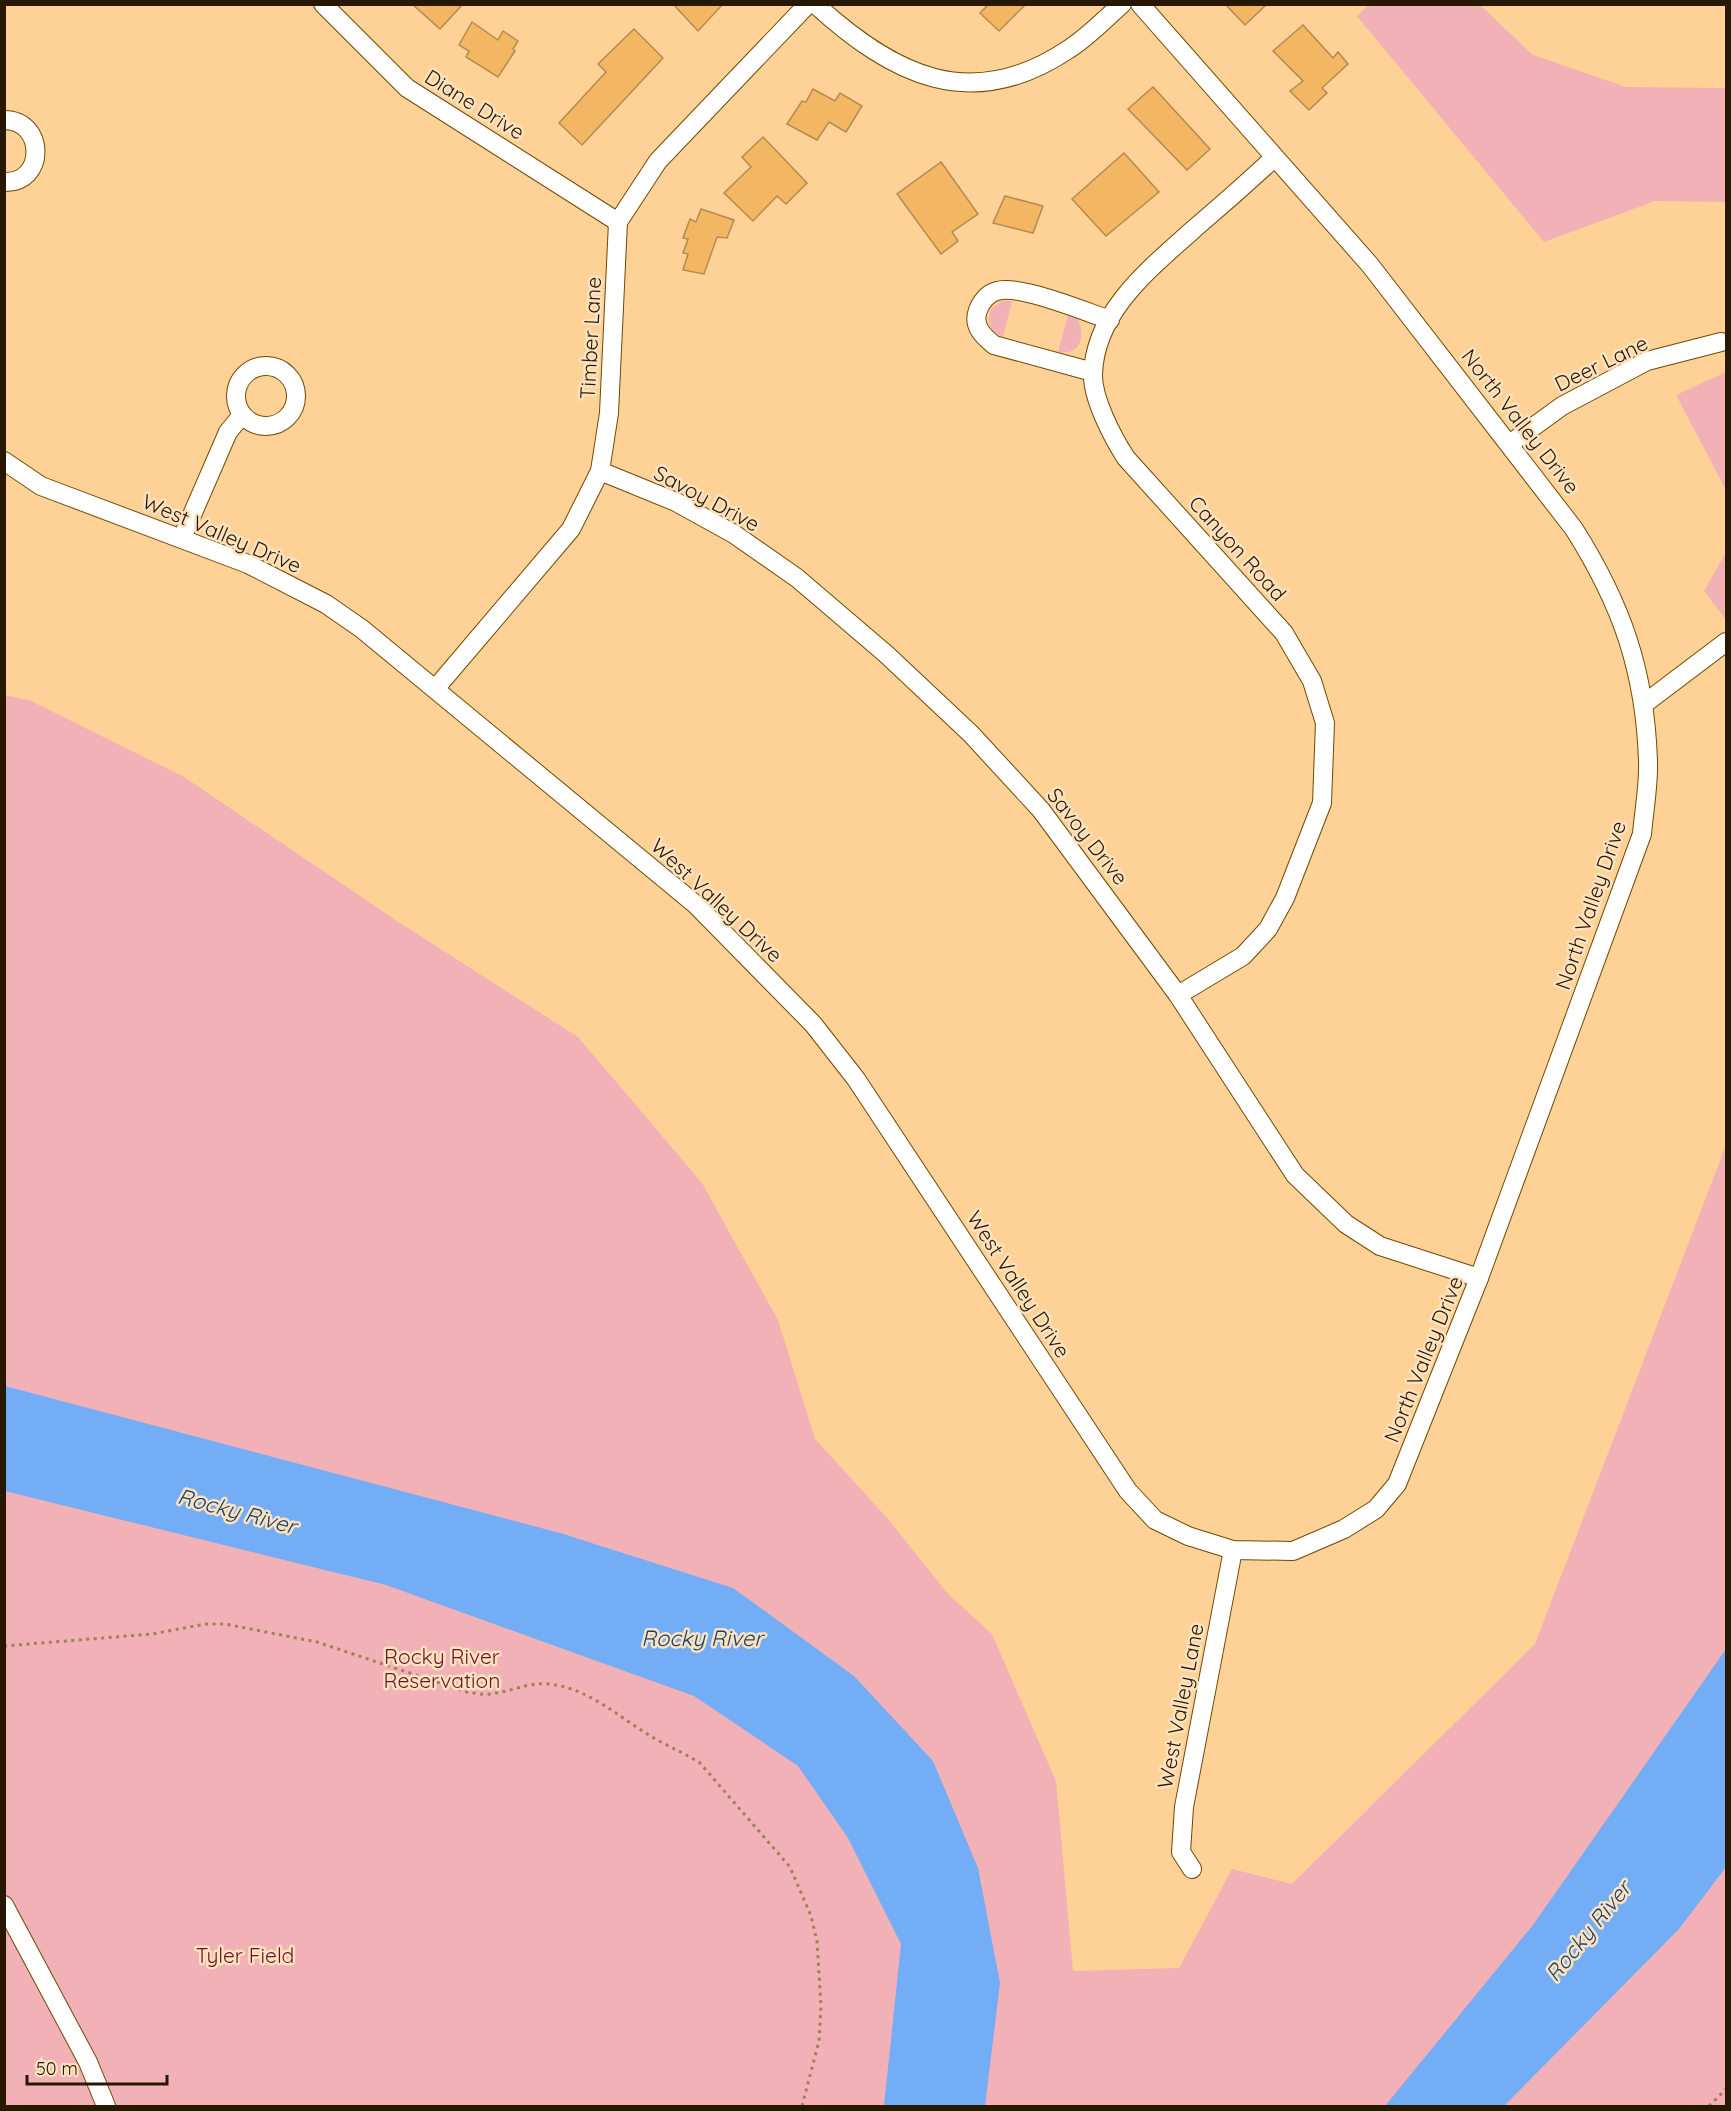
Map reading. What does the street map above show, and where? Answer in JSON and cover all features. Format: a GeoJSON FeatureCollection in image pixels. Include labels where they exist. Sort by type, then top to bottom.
{"type":"FeatureCollection","features":[{"type":"Feature","properties":{"kind":"street","name":"Diane Drive"},"geometry":{"type":"LineString","coordinates":[[323,4],[407,88],[618,222]]}},
{"type":"Feature","properties":{"kind":"street","name":"Timber Lane"},"geometry":{"type":"LineString","coordinates":[[435,688],[571,529],[600,471],[609,413],[618,222],[657,161],[808,4]]}},
{"type":"Feature","properties":{"kind":"street"},"geometry":{"type":"LineString","coordinates":[[815,4],[852,38],[892,63],[937,80],[986,82],[1025,74],[1070,49],[1122,4]]}},
{"type":"Feature","properties":{"kind":"street","name":"North Valley Drive"},"geometry":{"type":"LineString","coordinates":[[1140,4],[1371,265],[1575,529],[1602,573],[1623,621],[1644,704],[1648,764],[1642,834],[1479,1278],[1397,1484],[1376,1509],[1344,1528],[1293,1551],[1233,1550]]}},
{"type":"Feature","properties":{"kind":"street"},"geometry":{"type":"LineString","coordinates":[[4,120],[17,122],[26,127],[36,144],[37,155],[28,173],[20,179],[4,182]]}},
{"type":"Feature","properties":{"kind":"street","name":"Canyon Road"},"geometry":{"type":"LineString","coordinates":[[1179,995],[1243,956],[1268,929],[1286,898],[1322,803],[1325,723],[1312,681],[1284,633],[1126,458],[1109,432],[1093,372],[1096,345],[1119,303],[1146,272],[1274,158]]}},
{"type":"Feature","properties":{"kind":"street"},"geometry":{"type":"LineString","coordinates":[[1093,372],[994,345],[982,335],[976,323],[977,311],[983,299],[996,291],[1014,289],[1110,320]]}},
{"type":"Feature","properties":{"kind":"street","name":"Deer Lane"},"geometry":{"type":"LineString","coordinates":[[1510,443],[1562,406],[1647,361],[1721,342]]}},
{"type":"Feature","properties":{"kind":"street"},"geometry":{"type":"LineString","coordinates":[[182,538],[228,432],[242,415]]}},
{"type":"Feature","properties":{"kind":"street","name":"West Valley Drive"},"geometry":{"type":"LineString","coordinates":[[4,461],[41,486],[248,564],[326,604],[363,629],[695,904],[813,1024],[862,1088],[1128,1491],[1155,1520],[1188,1536],[1233,1550]]}},
{"type":"Feature","properties":{"kind":"street","name":"Savoy Drive"},"geometry":{"type":"LineString","coordinates":[[600,471],[676,502],[734,534],[797,578],[886,654],[971,734],[1041,810],[1179,995],[1295,1174],[1346,1224],[1380,1246],[1479,1278]]}},
{"type":"Feature","properties":{"kind":"street"},"geometry":{"type":"LineString","coordinates":[[1644,704],[1726,642]]}},
{"type":"Feature","properties":{"kind":"street","name":"West Valley Lane"},"geometry":{"type":"LineString","coordinates":[[1192,1869],[1181,1852],[1184,1807],[1233,1550]]}},
{"type":"Feature","properties":{"kind":"street"},"geometry":{"type":"LineString","coordinates":[[4,1905],[88,2062],[106,2106]]}},
{"type":"Feature","properties":{"kind":"path"},"geometry":{"type":"LineString","coordinates":[[4,1646],[152,1634],[206,1624],[225,1624],[317,1642],[467,1692],[487,1695],[524,1684],[548,1684],[569,1687],[588,1696],[663,1743],[700,1763],[790,1867],[811,1916],[817,1941],[820,1977],[819,2041],[802,2106]]}},
{"type":"Feature","properties":{"kind":"path"},"geometry":{"type":"LineString","coordinates":[[1709,2106],[1726,2089]]}},
{"type":"Feature","properties":{"kind":"green space"},"geometry":{"type":"Polygon","coordinates":[[[1370,4],[1480,5],[1533,55],[1626,87],[1726,88],[1726,202],[1655,201],[1544,242],[1357,16],[1370,4]]]}},
{"type":"Feature","properties":{"kind":"green space"},"geometry":{"type":"Polygon","coordinates":[[[1002,301],[1012,301],[1003,337],[992,329],[989,318],[991,309],[1002,301]]]}},
{"type":"Feature","properties":{"kind":"green space"},"geometry":{"type":"Polygon","coordinates":[[[1068,315],[1077,318],[1080,325],[1080,343],[1072,351],[1058,352],[1068,315]]]}},
{"type":"Feature","properties":{"kind":"green space"},"geometry":{"type":"Polygon","coordinates":[[[1726,372],[1726,490],[1676,395],[1726,372]]]}},
{"type":"Feature","properties":{"kind":"green space"},"geometry":{"type":"Polygon","coordinates":[[[1726,552],[1726,620],[1704,591],[1726,552]]]}},
{"type":"Feature","properties":{"kind":"green space","name":"Rocky River Reservation"},"geometry":{"type":"Polygon","coordinates":[[[5,695],[31,701],[184,777],[397,921],[578,1037],[702,1183],[778,1320],[815,1439],[888,1519],[948,1594],[992,1634],[1056,1781],[1073,1971],[1179,1968],[1232,1869],[1292,1884],[1535,1644],[1726,1145],[1726,2106],[5,2106],[5,695]]]}},
{"type":"Feature","properties":{"kind":"water","name":"Rocky River"},"geometry":{"type":"Polygon","coordinates":[[[5,1386],[560,1533],[733,1588],[854,1676],[933,1761],[978,1868],[1000,1983],[985,2106],[884,2106],[901,1944],[848,1838],[798,1766],[694,1696],[386,1585],[5,1491],[5,1386]]]}},
{"type":"Feature","properties":{"kind":"water","name":"Rocky River"},"geometry":{"type":"Polygon","coordinates":[[[1726,1649],[1726,1867],[1679,1929],[1504,2106],[1385,2106],[1533,1925],[1726,1649]]]}},
{"type":"Feature","properties":{"kind":"building"},"geometry":{"type":"Polygon","coordinates":[[[412,4],[463,4],[440,29],[412,4]]]}},
{"type":"Feature","properties":{"kind":"building"},"geometry":{"type":"Polygon","coordinates":[[[673,4],[723,4],[698,31],[673,4]]]}},
{"type":"Feature","properties":{"kind":"building"},"geometry":{"type":"Polygon","coordinates":[[[989,4],[1026,4],[999,31],[980,13],[989,4]]]}},
{"type":"Feature","properties":{"kind":"building"},"geometry":{"type":"Polygon","coordinates":[[[1225,4],[1267,4],[1245,25],[1225,4]]]}},
{"type":"Feature","properties":{"kind":"building"},"geometry":{"type":"Polygon","coordinates":[[[472,22],[498,40],[503,31],[518,41],[513,49],[515,51],[498,77],[466,57],[469,51],[459,45],[472,22]]]}},
{"type":"Feature","properties":{"kind":"building"},"geometry":{"type":"Polygon","coordinates":[[[1303,25],[1333,58],[1338,52],[1348,64],[1322,88],[1327,93],[1309,110],[1290,91],[1303,81],[1273,51],[1303,25]]]}},
{"type":"Feature","properties":{"kind":"building"},"geometry":{"type":"Polygon","coordinates":[[[634,29],[663,58],[582,145],[559,123],[606,72],[598,64],[634,29]]]}},
{"type":"Feature","properties":{"kind":"building"},"geometry":{"type":"Polygon","coordinates":[[[1153,87],[1210,149],[1187,170],[1128,109],[1153,87]]]}},
{"type":"Feature","properties":{"kind":"building"},"geometry":{"type":"Polygon","coordinates":[[[813,89],[835,101],[840,93],[862,106],[846,132],[829,122],[817,140],[787,124],[802,101],[806,102],[813,89]]]}},
{"type":"Feature","properties":{"kind":"building"},"geometry":{"type":"Polygon","coordinates":[[[763,137],[807,183],[786,204],[777,196],[753,221],[724,193],[751,167],[742,157],[763,137]]]}},
{"type":"Feature","properties":{"kind":"building"},"geometry":{"type":"Polygon","coordinates":[[[1124,153],[1159,192],[1106,236],[1072,199],[1124,153]]]}},
{"type":"Feature","properties":{"kind":"building"},"geometry":{"type":"Polygon","coordinates":[[[941,162],[978,214],[952,232],[958,241],[941,254],[897,194],[941,162]]]}},
{"type":"Feature","properties":{"kind":"building"},"geometry":{"type":"Polygon","coordinates":[[[1005,196],[1043,206],[1033,233],[993,223],[1005,196]]]}},
{"type":"Feature","properties":{"kind":"building"},"geometry":{"type":"Polygon","coordinates":[[[701,209],[734,220],[727,238],[717,237],[704,274],[683,270],[688,254],[683,253],[688,239],[683,238],[690,219],[696,222],[701,209]]]}},
{"type":"Feature","properties":{"kind":"park label","name":"Tyler Field"},"geometry":{"type":"Point","coordinates":[245,1955]}}]}
